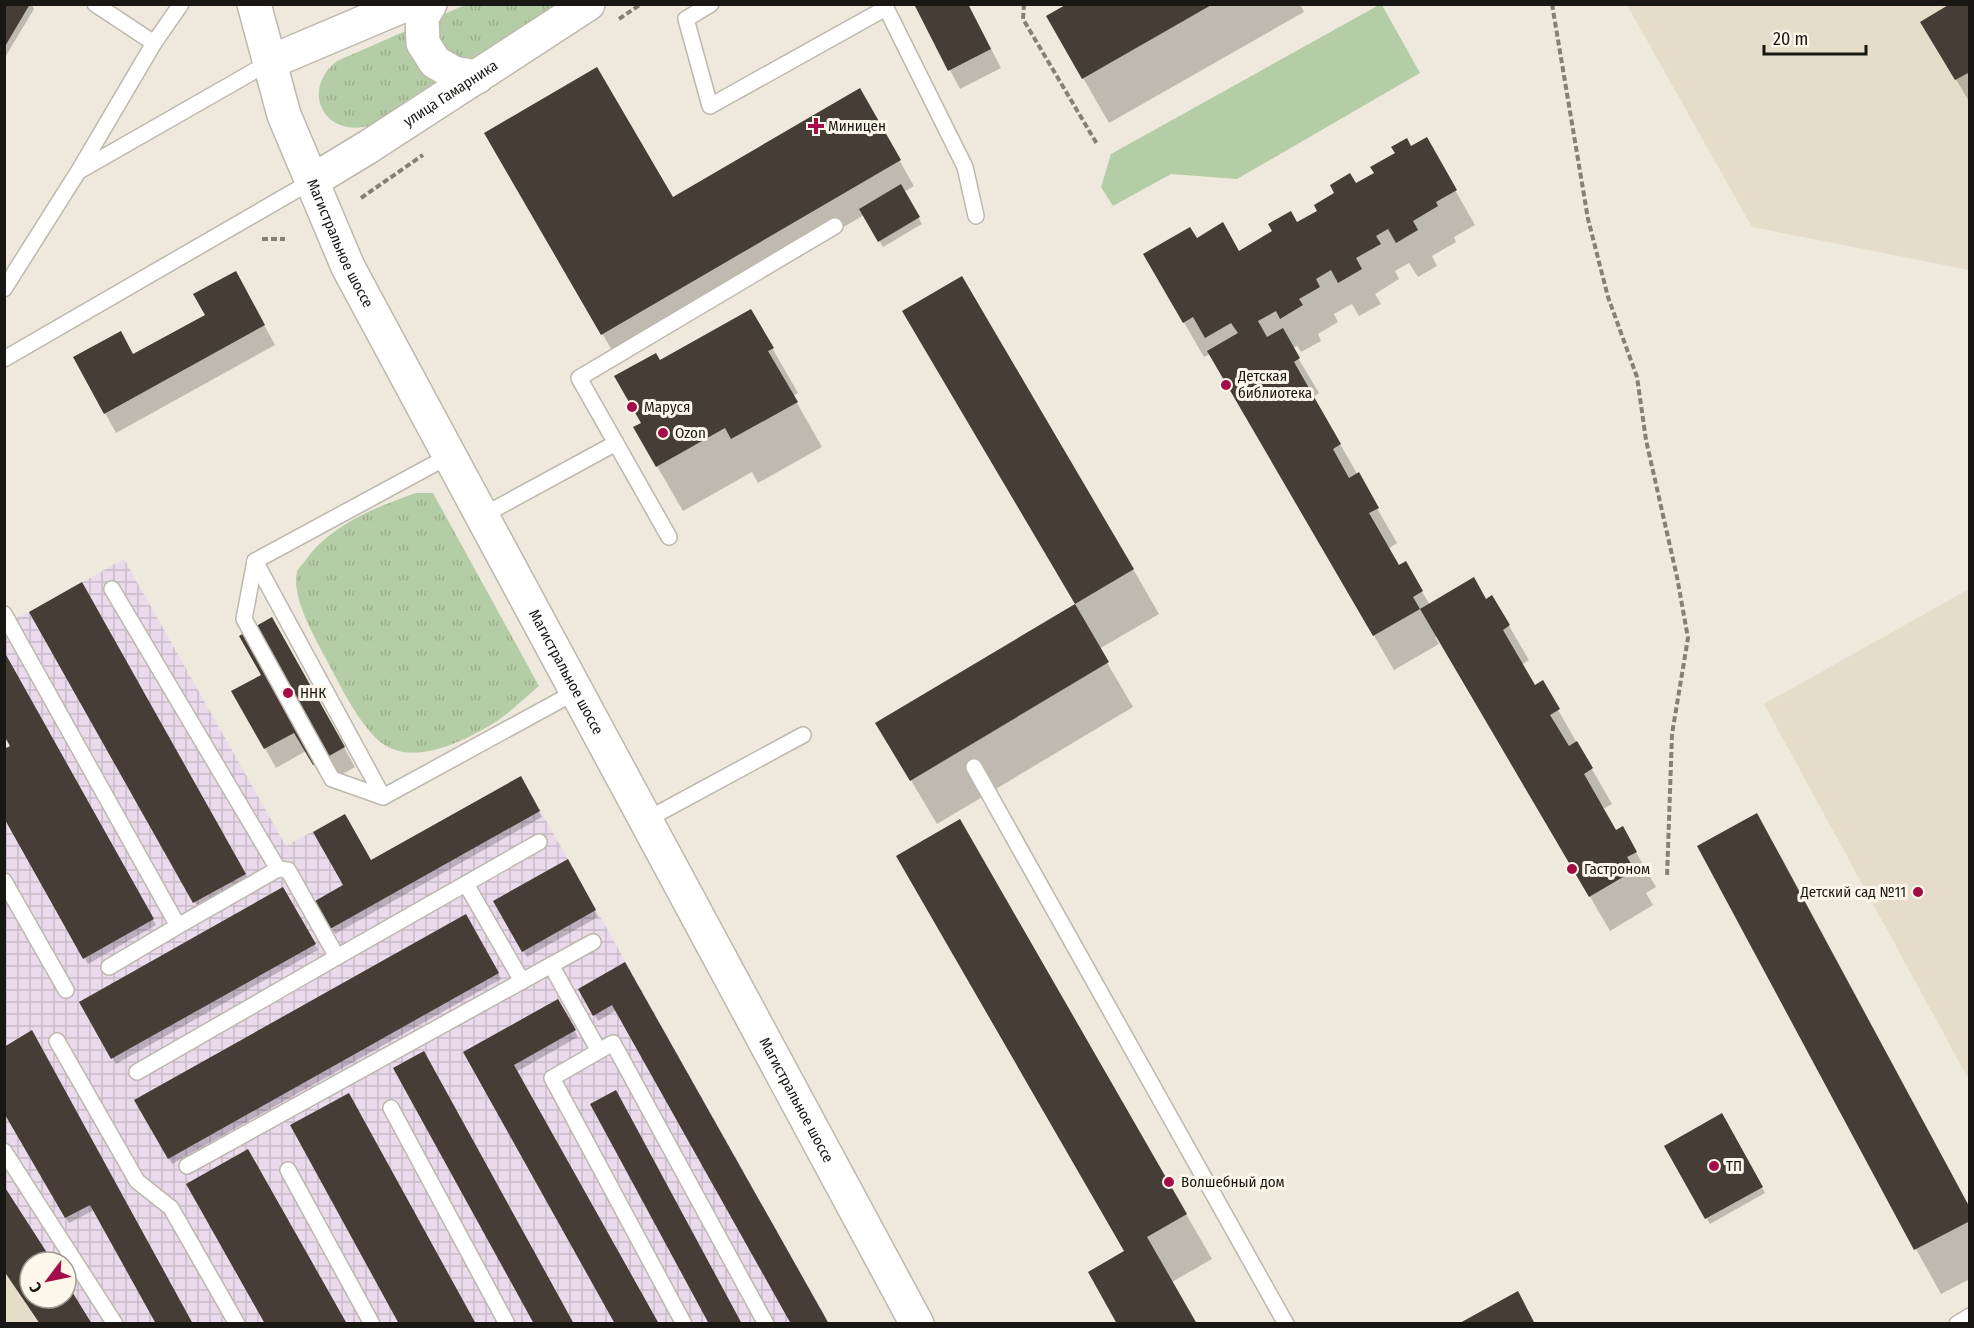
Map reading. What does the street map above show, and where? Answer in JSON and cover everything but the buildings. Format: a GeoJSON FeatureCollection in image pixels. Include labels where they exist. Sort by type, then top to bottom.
{"type":"FeatureCollection","features":[{"type":"Feature","properties":{"kind":"main road","name":"Магистральное шоссе"},"geometry":{"type":"LineString","coordinates":[[254,4],[284,115],[348,267],[917,1323]]}},
{"type":"Feature","properties":{"kind":"main road"},"geometry":{"type":"LineString","coordinates":[[270,62],[407,4]]}},
{"type":"Feature","properties":{"kind":"main road"},"geometry":{"type":"LineString","coordinates":[[430,4],[422,18],[423,43],[435,62],[454,73],[477,77]]}},
{"type":"Feature","properties":{"kind":"main road","name":"улица Гамарника"},"geometry":{"type":"LineString","coordinates":[[312,181],[588,4]]}},
{"type":"Feature","properties":{"kind":"lane"},"geometry":{"type":"LineString","coordinates":[[95,4],[154,43]]}},
{"type":"Feature","properties":{"kind":"lane"},"geometry":{"type":"LineString","coordinates":[[4,289],[78,172],[154,43],[181,4]]}},
{"type":"Feature","properties":{"kind":"lane"},"geometry":{"type":"LineString","coordinates":[[711,4],[686,19],[710,106],[885,6],[965,166],[976,216]]}},
{"type":"Feature","properties":{"kind":"lane"},"geometry":{"type":"LineString","coordinates":[[78,172],[270,62]]}},
{"type":"Feature","properties":{"kind":"lane"},"geometry":{"type":"LineString","coordinates":[[4,359],[312,181]]}},
{"type":"Feature","properties":{"kind":"lane"},"geometry":{"type":"LineString","coordinates":[[669,537],[579,378],[835,226]]}},
{"type":"Feature","properties":{"kind":"lane"},"geometry":{"type":"LineString","coordinates":[[482,516],[616,443]]}},
{"type":"Feature","properties":{"kind":"lane"},"geometry":{"type":"LineString","coordinates":[[255,561],[449,456]]}},
{"type":"Feature","properties":{"kind":"lane"},"geometry":{"type":"LineString","coordinates":[[255,561],[383,796]]}},
{"type":"Feature","properties":{"kind":"lane"},"geometry":{"type":"LineString","coordinates":[[255,561],[244,619],[332,779],[383,796],[577,691]]}},
{"type":"Feature","properties":{"kind":"lane"},"geometry":{"type":"LineString","coordinates":[[112,589],[278,869]]}},
{"type":"Feature","properties":{"kind":"lane"},"geometry":{"type":"LineString","coordinates":[[4,614],[178,926]]}},
{"type":"Feature","properties":{"kind":"lane"},"geometry":{"type":"LineString","coordinates":[[646,820],[803,735]]}},
{"type":"Feature","properties":{"kind":"lane"},"geometry":{"type":"LineString","coordinates":[[974,767],[1286,1323]]}},
{"type":"Feature","properties":{"kind":"lane"},"geometry":{"type":"LineString","coordinates":[[137,1072],[539,842]]}},
{"type":"Feature","properties":{"kind":"lane"},"geometry":{"type":"LineString","coordinates":[[109,967],[278,869],[288,870],[338,957]]}},
{"type":"Feature","properties":{"kind":"lane"},"geometry":{"type":"LineString","coordinates":[[4,881],[66,990]]}},
{"type":"Feature","properties":{"kind":"lane"},"geometry":{"type":"LineString","coordinates":[[466,884],[522,981]]}},
{"type":"Feature","properties":{"kind":"lane"},"geometry":{"type":"LineString","coordinates":[[187,1166],[593,942]]}},
{"type":"Feature","properties":{"kind":"lane"},"geometry":{"type":"LineString","coordinates":[[550,965],[598,1051]]}},
{"type":"Feature","properties":{"kind":"lane"},"geometry":{"type":"LineString","coordinates":[[57,1041],[137,1181],[171,1208],[237,1323]]}},
{"type":"Feature","properties":{"kind":"lane"},"geometry":{"type":"LineString","coordinates":[[684,1323],[552,1078],[613,1043],[766,1323]]}},
{"type":"Feature","properties":{"kind":"lane"},"geometry":{"type":"LineString","coordinates":[[391,1108],[507,1323]]}},
{"type":"Feature","properties":{"kind":"lane"},"geometry":{"type":"LineString","coordinates":[[4,1151],[116,1323]]}},
{"type":"Feature","properties":{"kind":"lane"},"geometry":{"type":"LineString","coordinates":[[288,1170],[372,1323]]}},
{"type":"Feature","properties":{"kind":"lane"},"geometry":{"type":"LineString","coordinates":[[1957,1323],[1970,1316]]}},
{"type":"Feature","properties":{"kind":"path"},"geometry":{"type":"LineString","coordinates":[[1024,4],[1023,19],[1097,144]]}},
{"type":"Feature","properties":{"kind":"path"},"geometry":{"type":"LineString","coordinates":[[1552,4],[1588,219],[1608,297],[1637,378],[1646,440],[1677,577],[1688,638],[1671,734],[1667,877]]}},
{"type":"Feature","properties":{"kind":"shaded area"},"geometry":{"type":"Polygon","coordinates":[[[1627,5],[1969,5],[1969,270],[1752,227],[1627,5]]]}},
{"type":"Feature","properties":{"kind":"shaded area"},"geometry":{"type":"Polygon","coordinates":[[[124,559],[286,846],[345,814],[371,860],[521,776],[829,1323],[40,1323],[31,1310],[78,1310],[78,1250],[18,1250],[18,1290],[5,1271],[4,749],[9,746],[4,737],[4,624],[124,559]]]}},
{"type":"Feature","properties":{"kind":"shaded area","name":"Детский сад №11"},"geometry":{"type":"Polygon","coordinates":[[[1969,589],[1969,1080],[1764,704],[1969,589]]]}},
{"type":"Feature","properties":{"kind":"shaded area"},"geometry":{"type":"Polygon","coordinates":[[[5,1271],[18,1290],[18,1310],[31,1310],[40,1323],[5,1323],[5,1271]]]}},
{"type":"Feature","properties":{"kind":"green space"},"geometry":{"type":"Polygon","coordinates":[[[465,5],[562,5],[372,125],[355,128],[341,126],[330,119],[323,110],[319,98],[320,86],[326,73],[337,61],[465,5]]]}},
{"type":"Feature","properties":{"kind":"green space"},"geometry":{"type":"Polygon","coordinates":[[[1382,5],[1420,73],[1237,179],[1171,174],[1113,206],[1101,187],[1111,154],[1382,5]]]}},
{"type":"Feature","properties":{"kind":"green space"},"geometry":{"type":"Polygon","coordinates":[[[416,493],[433,493],[539,686],[489,726],[448,746],[417,753],[402,752],[388,747],[368,730],[342,689],[310,627],[300,604],[296,582],[298,569],[327,537],[370,511],[416,493]]]}},
{"type":"Feature","properties":{"kind":"place","name":"Миницен"},"geometry":{"type":"Point","coordinates":[816,126]}},
{"type":"Feature","properties":{"kind":"place","name":"Детская библиотека"},"geometry":{"type":"Point","coordinates":[1226,385]}},
{"type":"Feature","properties":{"kind":"place","name":"Маруся"},"geometry":{"type":"Point","coordinates":[632,407]}},
{"type":"Feature","properties":{"kind":"place","name":"Ozon"},"geometry":{"type":"Point","coordinates":[663,433]}},
{"type":"Feature","properties":{"kind":"place","name":"ННК"},"geometry":{"type":"Point","coordinates":[288,693]}},
{"type":"Feature","properties":{"kind":"place","name":"Гастроном"},"geometry":{"type":"Point","coordinates":[1572,869]}},
{"type":"Feature","properties":{"kind":"place","name":"Детский сад №11"},"geometry":{"type":"Point","coordinates":[1918,892]}},
{"type":"Feature","properties":{"kind":"place","name":"ТП"},"geometry":{"type":"Point","coordinates":[1714,1166]}},
{"type":"Feature","properties":{"kind":"place","name":"Волшебный дом"},"geometry":{"type":"Point","coordinates":[1169,1182]}}]}
